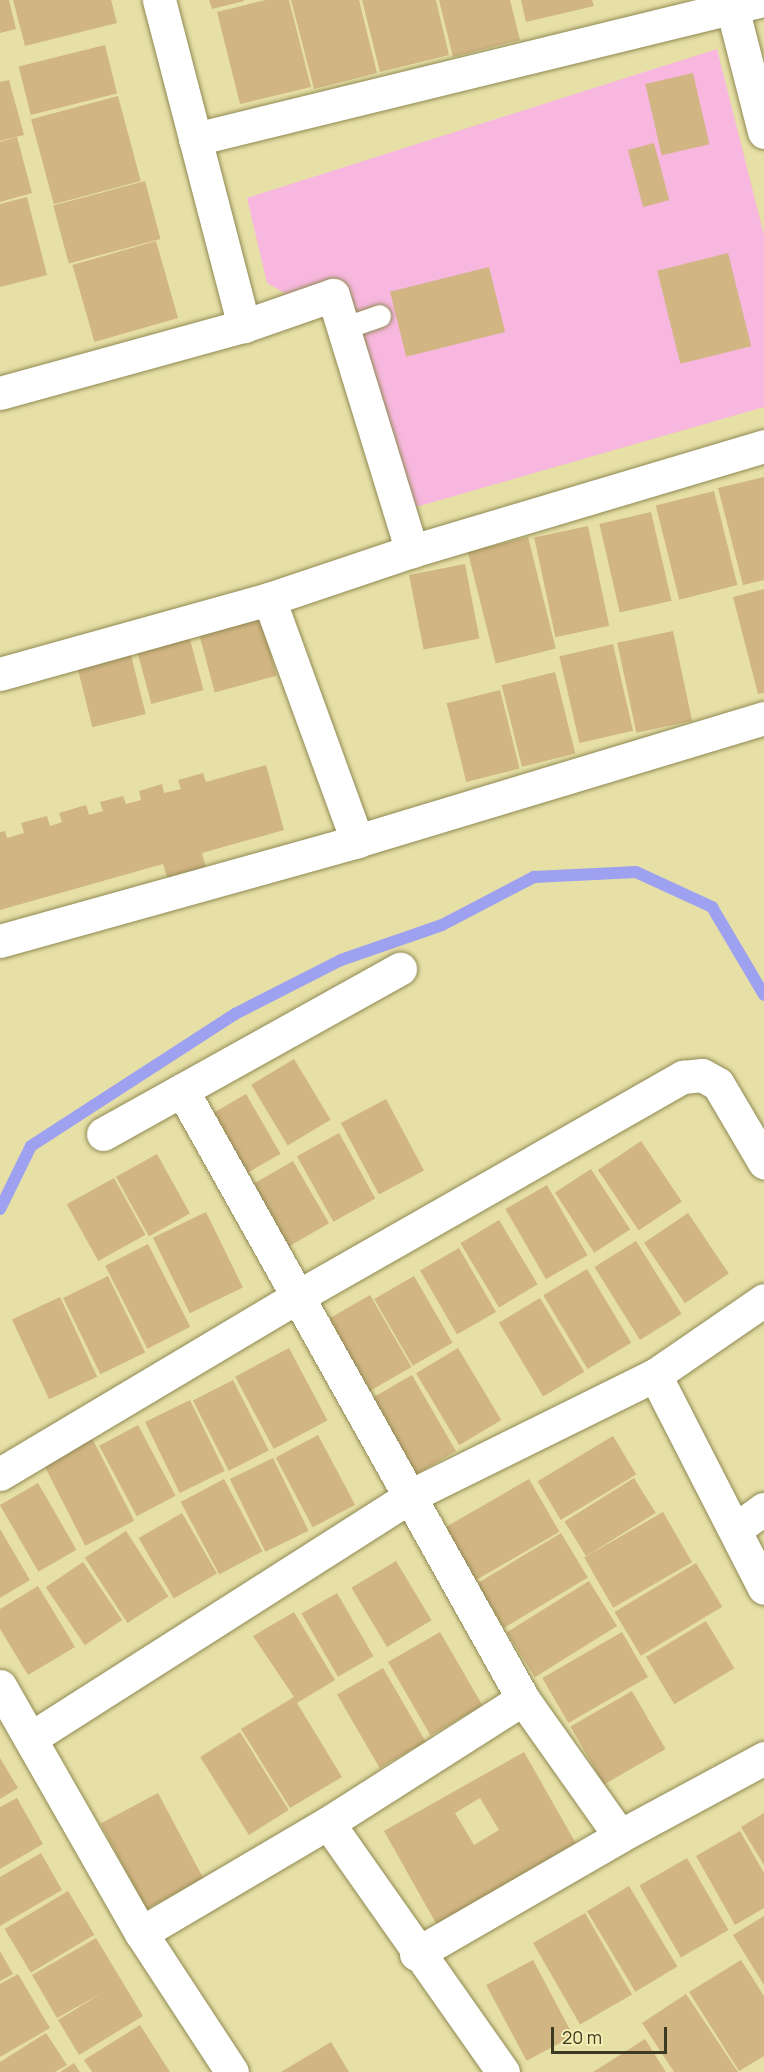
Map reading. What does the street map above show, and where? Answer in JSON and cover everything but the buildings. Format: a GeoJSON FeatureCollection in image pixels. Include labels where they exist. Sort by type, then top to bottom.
{"type":"FeatureCollection","features":[{"type":"Feature","properties":{"kind":"street"},"geometry":{"type":"LineString","coordinates":[[159,0],[244,326]]}},
{"type":"Feature","properties":{"kind":"street"},"geometry":{"type":"LineString","coordinates":[[195,139],[763,0]]}},
{"type":"Feature","properties":{"kind":"street"},"geometry":{"type":"LineString","coordinates":[[732,7],[764,132]]}},
{"type":"Feature","properties":{"kind":"street"},"geometry":{"type":"LineString","coordinates":[[0,393],[244,326],[333,295],[412,550]]}},
{"type":"Feature","properties":{"kind":"street"},"geometry":{"type":"LineString","coordinates":[[0,674],[269,599],[412,550],[764,446]]}},
{"type":"Feature","properties":{"kind":"street"},"geometry":{"type":"LineString","coordinates":[[269,599],[357,841]]}},
{"type":"Feature","properties":{"kind":"street"},"geometry":{"type":"LineString","coordinates":[[0,941],[357,841],[764,718]]}},
{"type":"Feature","properties":{"kind":"street"},"geometry":{"type":"LineString","coordinates":[[103,1134],[400,969]]}},
{"type":"Feature","properties":{"kind":"street"},"geometry":{"type":"LineString","coordinates":[[0,1474],[295,1298],[683,1077],[702,1075],[718,1084],[764,1162]]}},
{"type":"Feature","properties":{"kind":"street"},"geometry":{"type":"LineString","coordinates":[[182,1090],[295,1298],[412,1495],[523,1699],[620,1836]]}},
{"type":"Feature","properties":{"kind":"street"},"geometry":{"type":"LineString","coordinates":[[31,1738],[412,1495],[655,1375],[764,1300]]}},
{"type":"Feature","properties":{"kind":"street"},"geometry":{"type":"LineString","coordinates":[[655,1375],[736,1529],[764,1588]]}},
{"type":"Feature","properties":{"kind":"street"},"geometry":{"type":"LineString","coordinates":[[736,1529],[764,1509]]}},
{"type":"Feature","properties":{"kind":"street"},"geometry":{"type":"LineString","coordinates":[[0,1686],[141,1933],[232,2072]]}},
{"type":"Feature","properties":{"kind":"street"},"geometry":{"type":"LineString","coordinates":[[141,1933],[328,1823],[523,1699]]}},
{"type":"Feature","properties":{"kind":"street"},"geometry":{"type":"LineString","coordinates":[[416,1954],[620,1836],[764,1758]]}},
{"type":"Feature","properties":{"kind":"street"},"geometry":{"type":"LineString","coordinates":[[328,1823],[416,1954],[503,2072]]}},
{"type":"Feature","properties":{"kind":"lane"},"geometry":{"type":"LineString","coordinates":[[343,328],[380,316]]}},
{"type":"Feature","properties":{"kind":"shaded area"},"geometry":{"type":"Polygon","coordinates":[[[717,49],[764,235],[764,407],[395,513],[331,320],[267,283],[247,198],[717,49]]]}},
{"type":"Feature","properties":{"kind":"waterway"},"geometry":{"type":"LineString","coordinates":[[0,1209],[31,1146],[235,1014],[341,960],[442,925],[534,877],[636,872],[712,907],[764,995]]}}]}
